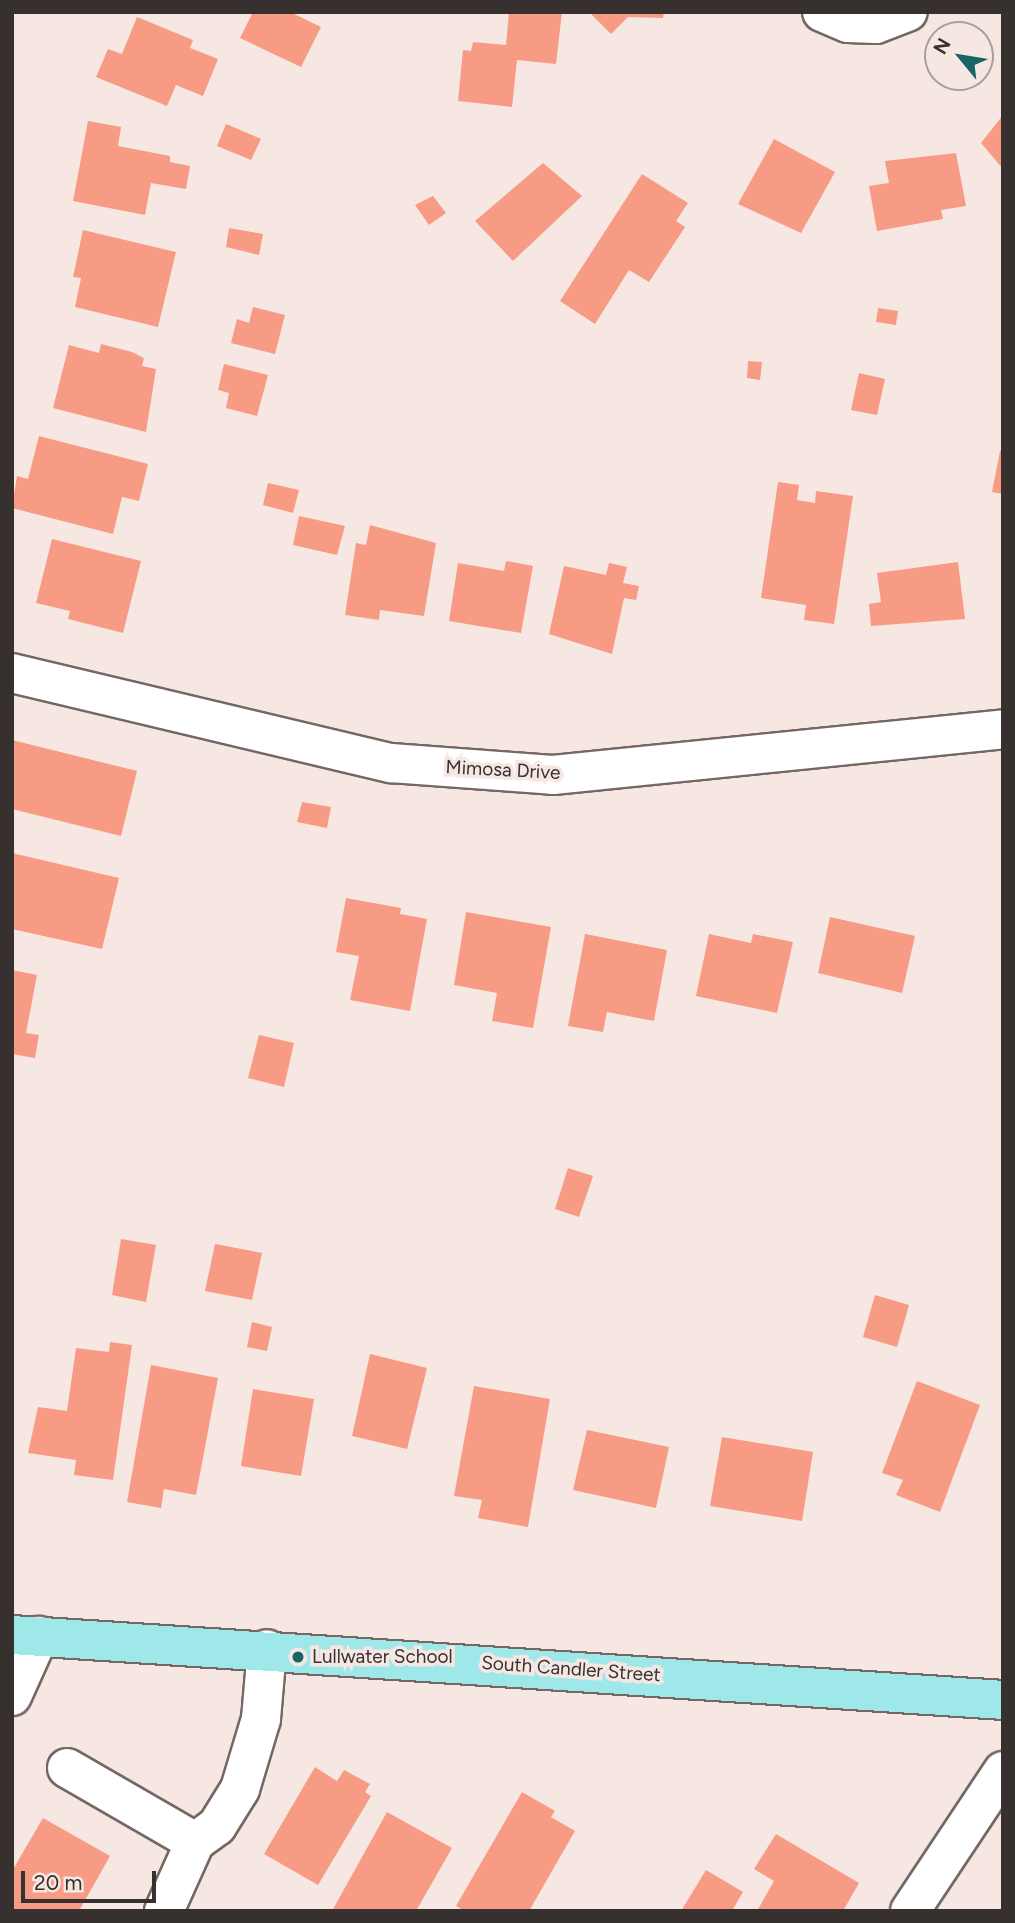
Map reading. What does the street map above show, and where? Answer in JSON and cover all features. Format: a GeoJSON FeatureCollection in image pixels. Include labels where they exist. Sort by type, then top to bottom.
{"type":"FeatureCollection","features":[{"type":"Feature","properties":{"kind":"main road","name":"South Candler Street"},"geometry":{"type":"LineString","coordinates":[[26,1636],[267,1649],[1003,1700]]}},
{"type":"Feature","properties":{"kind":"street"},"geometry":{"type":"LineString","coordinates":[[822,12],[848,23],[876,24],[908,12]]}},
{"type":"Feature","properties":{"kind":"street","name":"Mimosa Drive"},"geometry":{"type":"LineString","coordinates":[[12,673],[391,763],[553,775],[1003,730]]}},
{"type":"Feature","properties":{"kind":"street"},"geometry":{"type":"LineString","coordinates":[[12,1696],[26,1636]]}},
{"type":"Feature","properties":{"kind":"street"},"geometry":{"type":"LineString","coordinates":[[164,1911],[195,1842],[217,1826],[240,1789],[261,1719],[267,1649]]}},
{"type":"Feature","properties":{"kind":"street"},"geometry":{"type":"LineString","coordinates":[[67,1768],[195,1842]]}},
{"type":"Feature","properties":{"kind":"street"},"geometry":{"type":"LineString","coordinates":[[910,1911],[1003,1771]]}},
{"type":"Feature","properties":{"kind":"building"},"geometry":{"type":"Polygon","coordinates":[[[253,12],[290,12],[321,27],[301,67],[240,38],[253,12]]]}},
{"type":"Feature","properties":{"kind":"building"},"geometry":{"type":"Polygon","coordinates":[[[509,12],[562,12],[556,64],[517,60],[512,107],[458,101],[463,50],[471,51],[473,42],[506,45],[509,12]]]}},
{"type":"Feature","properties":{"kind":"building"},"geometry":{"type":"Polygon","coordinates":[[[589,12],[664,12],[663,18],[628,17],[611,34],[589,12]]]}},
{"type":"Feature","properties":{"kind":"building"},"geometry":{"type":"Polygon","coordinates":[[[137,17],[193,40],[190,48],[218,59],[203,96],[176,85],[167,106],[96,77],[108,49],[122,54],[137,17]]]}},
{"type":"Feature","properties":{"kind":"building"},"geometry":{"type":"Polygon","coordinates":[[[1003,115],[1003,169],[981,143],[1003,115]]]}},
{"type":"Feature","properties":{"kind":"building"},"geometry":{"type":"Polygon","coordinates":[[[88,121],[121,127],[118,146],[170,156],[170,162],[190,166],[186,189],[151,183],[145,215],[73,201],[88,121]]]}},
{"type":"Feature","properties":{"kind":"building"},"geometry":{"type":"Polygon","coordinates":[[[226,124],[261,139],[251,160],[217,146],[226,124]]]}},
{"type":"Feature","properties":{"kind":"building"},"geometry":{"type":"Polygon","coordinates":[[[774,139],[835,172],[801,233],[738,204],[774,139]]]}},
{"type":"Feature","properties":{"kind":"building"},"geometry":{"type":"Polygon","coordinates":[[[956,153],[966,206],[941,210],[943,219],[877,231],[869,186],[889,183],[885,161],[956,153]]]}},
{"type":"Feature","properties":{"kind":"building"},"geometry":{"type":"Polygon","coordinates":[[[543,163],[582,196],[513,261],[475,221],[543,163]]]}},
{"type":"Feature","properties":{"kind":"building"},"geometry":{"type":"Polygon","coordinates":[[[642,174],[688,203],[676,221],[685,227],[649,282],[629,270],[595,324],[560,301],[642,174]]]}},
{"type":"Feature","properties":{"kind":"building"},"geometry":{"type":"Polygon","coordinates":[[[433,196],[446,213],[429,225],[415,205],[433,196]]]}},
{"type":"Feature","properties":{"kind":"building"},"geometry":{"type":"Polygon","coordinates":[[[229,228],[263,234],[259,255],[226,247],[229,228]]]}},
{"type":"Feature","properties":{"kind":"building"},"geometry":{"type":"Polygon","coordinates":[[[83,230],[176,252],[158,327],[75,307],[81,278],[73,277],[83,230]]]}},
{"type":"Feature","properties":{"kind":"building"},"geometry":{"type":"Polygon","coordinates":[[[253,307],[285,315],[275,354],[231,343],[237,319],[249,323],[253,307]]]}},
{"type":"Feature","properties":{"kind":"building"},"geometry":{"type":"Polygon","coordinates":[[[878,308],[898,311],[896,325],[876,322],[878,308]]]}},
{"type":"Feature","properties":{"kind":"building"},"geometry":{"type":"Polygon","coordinates":[[[101,344],[132,352],[144,358],[142,366],[156,369],[146,432],[53,408],[69,345],[99,353],[101,344]]]}},
{"type":"Feature","properties":{"kind":"building"},"geometry":{"type":"Polygon","coordinates":[[[748,361],[762,362],[760,380],[747,378],[748,361]]]}},
{"type":"Feature","properties":{"kind":"building"},"geometry":{"type":"Polygon","coordinates":[[[224,364],[268,375],[257,416],[226,408],[229,393],[218,390],[224,364]]]}},
{"type":"Feature","properties":{"kind":"building"},"geometry":{"type":"Polygon","coordinates":[[[859,373],[885,379],[877,415],[851,410],[859,373]]]}},
{"type":"Feature","properties":{"kind":"building"},"geometry":{"type":"Polygon","coordinates":[[[39,436],[148,464],[139,501],[122,497],[113,534],[12,508],[17,476],[28,479],[39,436]]]}},
{"type":"Feature","properties":{"kind":"building"},"geometry":{"type":"Polygon","coordinates":[[[1000,451],[1003,451],[1003,494],[992,492],[1000,451]]]}},
{"type":"Feature","properties":{"kind":"building"},"geometry":{"type":"Polygon","coordinates":[[[778,482],[799,485],[797,500],[815,503],[816,491],[853,496],[834,624],[804,620],[806,605],[761,598],[778,482]]]}},
{"type":"Feature","properties":{"kind":"building"},"geometry":{"type":"Polygon","coordinates":[[[268,483],[299,490],[293,513],[263,505],[268,483]]]}},
{"type":"Feature","properties":{"kind":"building"},"geometry":{"type":"Polygon","coordinates":[[[299,516],[345,526],[337,555],[293,545],[299,516]]]}},
{"type":"Feature","properties":{"kind":"building"},"geometry":{"type":"Polygon","coordinates":[[[370,525],[436,543],[424,616],[380,610],[379,620],[345,615],[356,543],[366,545],[370,525]]]}},
{"type":"Feature","properties":{"kind":"building"},"geometry":{"type":"Polygon","coordinates":[[[52,539],[141,561],[123,633],[68,619],[70,611],[36,603],[52,539]]]}},
{"type":"Feature","properties":{"kind":"building"},"geometry":{"type":"Polygon","coordinates":[[[506,561],[533,566],[521,633],[449,621],[458,563],[504,571],[506,561]]]}},
{"type":"Feature","properties":{"kind":"building"},"geometry":{"type":"Polygon","coordinates":[[[958,562],[965,619],[871,626],[869,604],[881,602],[877,573],[958,562]]]}},
{"type":"Feature","properties":{"kind":"building"},"geometry":{"type":"Polygon","coordinates":[[[609,563],[627,567],[623,583],[639,586],[636,600],[624,598],[612,654],[549,634],[564,566],[606,575],[609,563]]]}},
{"type":"Feature","properties":{"kind":"building"},"geometry":{"type":"Polygon","coordinates":[[[12,740],[137,771],[121,836],[12,809],[12,740]]]}},
{"type":"Feature","properties":{"kind":"building"},"geometry":{"type":"Polygon","coordinates":[[[302,802],[331,807],[327,828],[297,822],[302,802]]]}},
{"type":"Feature","properties":{"kind":"building"},"geometry":{"type":"Polygon","coordinates":[[[12,853],[119,878],[102,949],[12,929],[12,853]]]}},
{"type":"Feature","properties":{"kind":"building"},"geometry":{"type":"Polygon","coordinates":[[[346,898],[401,908],[400,914],[427,919],[410,1011],[350,1000],[359,956],[336,952],[346,898]]]}},
{"type":"Feature","properties":{"kind":"building"},"geometry":{"type":"Polygon","coordinates":[[[466,912],[551,927],[533,1028],[492,1021],[497,993],[454,985],[466,912]]]}},
{"type":"Feature","properties":{"kind":"building"},"geometry":{"type":"Polygon","coordinates":[[[830,917],[915,936],[902,993],[818,973],[830,917]]]}},
{"type":"Feature","properties":{"kind":"building"},"geometry":{"type":"Polygon","coordinates":[[[585,934],[667,950],[654,1021],[607,1012],[603,1032],[568,1026],[585,934]]]}},
{"type":"Feature","properties":{"kind":"building"},"geometry":{"type":"Polygon","coordinates":[[[709,934],[751,943],[753,934],[793,942],[777,1013],[696,996],[709,934]]]}},
{"type":"Feature","properties":{"kind":"building"},"geometry":{"type":"Polygon","coordinates":[[[12,970],[37,975],[26,1033],[39,1035],[35,1058],[12,1054],[12,970]]]}},
{"type":"Feature","properties":{"kind":"building"},"geometry":{"type":"Polygon","coordinates":[[[259,1035],[294,1043],[284,1087],[248,1078],[259,1035]]]}},
{"type":"Feature","properties":{"kind":"building"},"geometry":{"type":"Polygon","coordinates":[[[568,1168],[593,1176],[579,1217],[555,1209],[568,1168]]]}},
{"type":"Feature","properties":{"kind":"building"},"geometry":{"type":"Polygon","coordinates":[[[121,1239],[156,1245],[146,1302],[112,1295],[121,1239]]]}},
{"type":"Feature","properties":{"kind":"building"},"geometry":{"type":"Polygon","coordinates":[[[215,1244],[262,1253],[252,1300],[205,1291],[215,1244]]]}},
{"type":"Feature","properties":{"kind":"building"},"geometry":{"type":"Polygon","coordinates":[[[875,1295],[909,1305],[897,1347],[863,1337],[875,1295]]]}},
{"type":"Feature","properties":{"kind":"building"},"geometry":{"type":"Polygon","coordinates":[[[252,1322],[272,1327],[267,1351],[247,1347],[252,1322]]]}},
{"type":"Feature","properties":{"kind":"building"},"geometry":{"type":"Polygon","coordinates":[[[110,1342],[132,1345],[113,1480],[74,1475],[76,1460],[28,1453],[38,1407],[67,1411],[76,1348],[109,1352],[110,1342]]]}},
{"type":"Feature","properties":{"kind":"building"},"geometry":{"type":"Polygon","coordinates":[[[370,1354],[427,1368],[407,1449],[352,1436],[370,1354]]]}},
{"type":"Feature","properties":{"kind":"building"},"geometry":{"type":"Polygon","coordinates":[[[151,1365],[218,1378],[196,1495],[164,1489],[161,1508],[127,1502],[151,1365]]]}},
{"type":"Feature","properties":{"kind":"building"},"geometry":{"type":"Polygon","coordinates":[[[917,1381],[980,1405],[940,1512],[896,1495],[903,1480],[882,1473],[917,1381]]]}},
{"type":"Feature","properties":{"kind":"building"},"geometry":{"type":"Polygon","coordinates":[[[474,1386],[550,1399],[528,1527],[478,1518],[482,1500],[454,1496],[474,1386]]]}},
{"type":"Feature","properties":{"kind":"building"},"geometry":{"type":"Polygon","coordinates":[[[253,1389],[314,1399],[301,1476],[241,1466],[253,1389]]]}},
{"type":"Feature","properties":{"kind":"building"},"geometry":{"type":"Polygon","coordinates":[[[587,1430],[669,1447],[656,1508],[573,1490],[587,1430]]]}},
{"type":"Feature","properties":{"kind":"building"},"geometry":{"type":"Polygon","coordinates":[[[722,1437],[813,1452],[802,1521],[710,1506],[722,1437]]]}},
{"type":"Feature","properties":{"kind":"building"},"geometry":{"type":"Polygon","coordinates":[[[315,1767],[337,1781],[344,1770],[370,1784],[365,1792],[371,1796],[318,1885],[264,1854],[315,1767]]]}},
{"type":"Feature","properties":{"kind":"building"},"geometry":{"type":"Polygon","coordinates":[[[522,1792],[555,1811],[551,1817],[575,1831],[529,1911],[465,1911],[456,1906],[522,1792]]]}},
{"type":"Feature","properties":{"kind":"building"},"geometry":{"type":"Polygon","coordinates":[[[387,1812],[452,1848],[416,1911],[332,1911],[387,1812]]]}},
{"type":"Feature","properties":{"kind":"building"},"geometry":{"type":"Polygon","coordinates":[[[43,1818],[110,1856],[79,1911],[12,1911],[12,1871],[43,1818]]]}},
{"type":"Feature","properties":{"kind":"building"},"geometry":{"type":"Polygon","coordinates":[[[776,1834],[859,1883],[843,1911],[757,1911],[774,1881],[754,1869],[776,1834]]]}},
{"type":"Feature","properties":{"kind":"building"},"geometry":{"type":"Polygon","coordinates":[[[706,1870],[743,1892],[732,1911],[681,1911],[706,1870]]]}},
{"type":"Feature","properties":{"kind":"place","name":"Lullwater School"},"geometry":{"type":"Point","coordinates":[298,1657]}}]}
